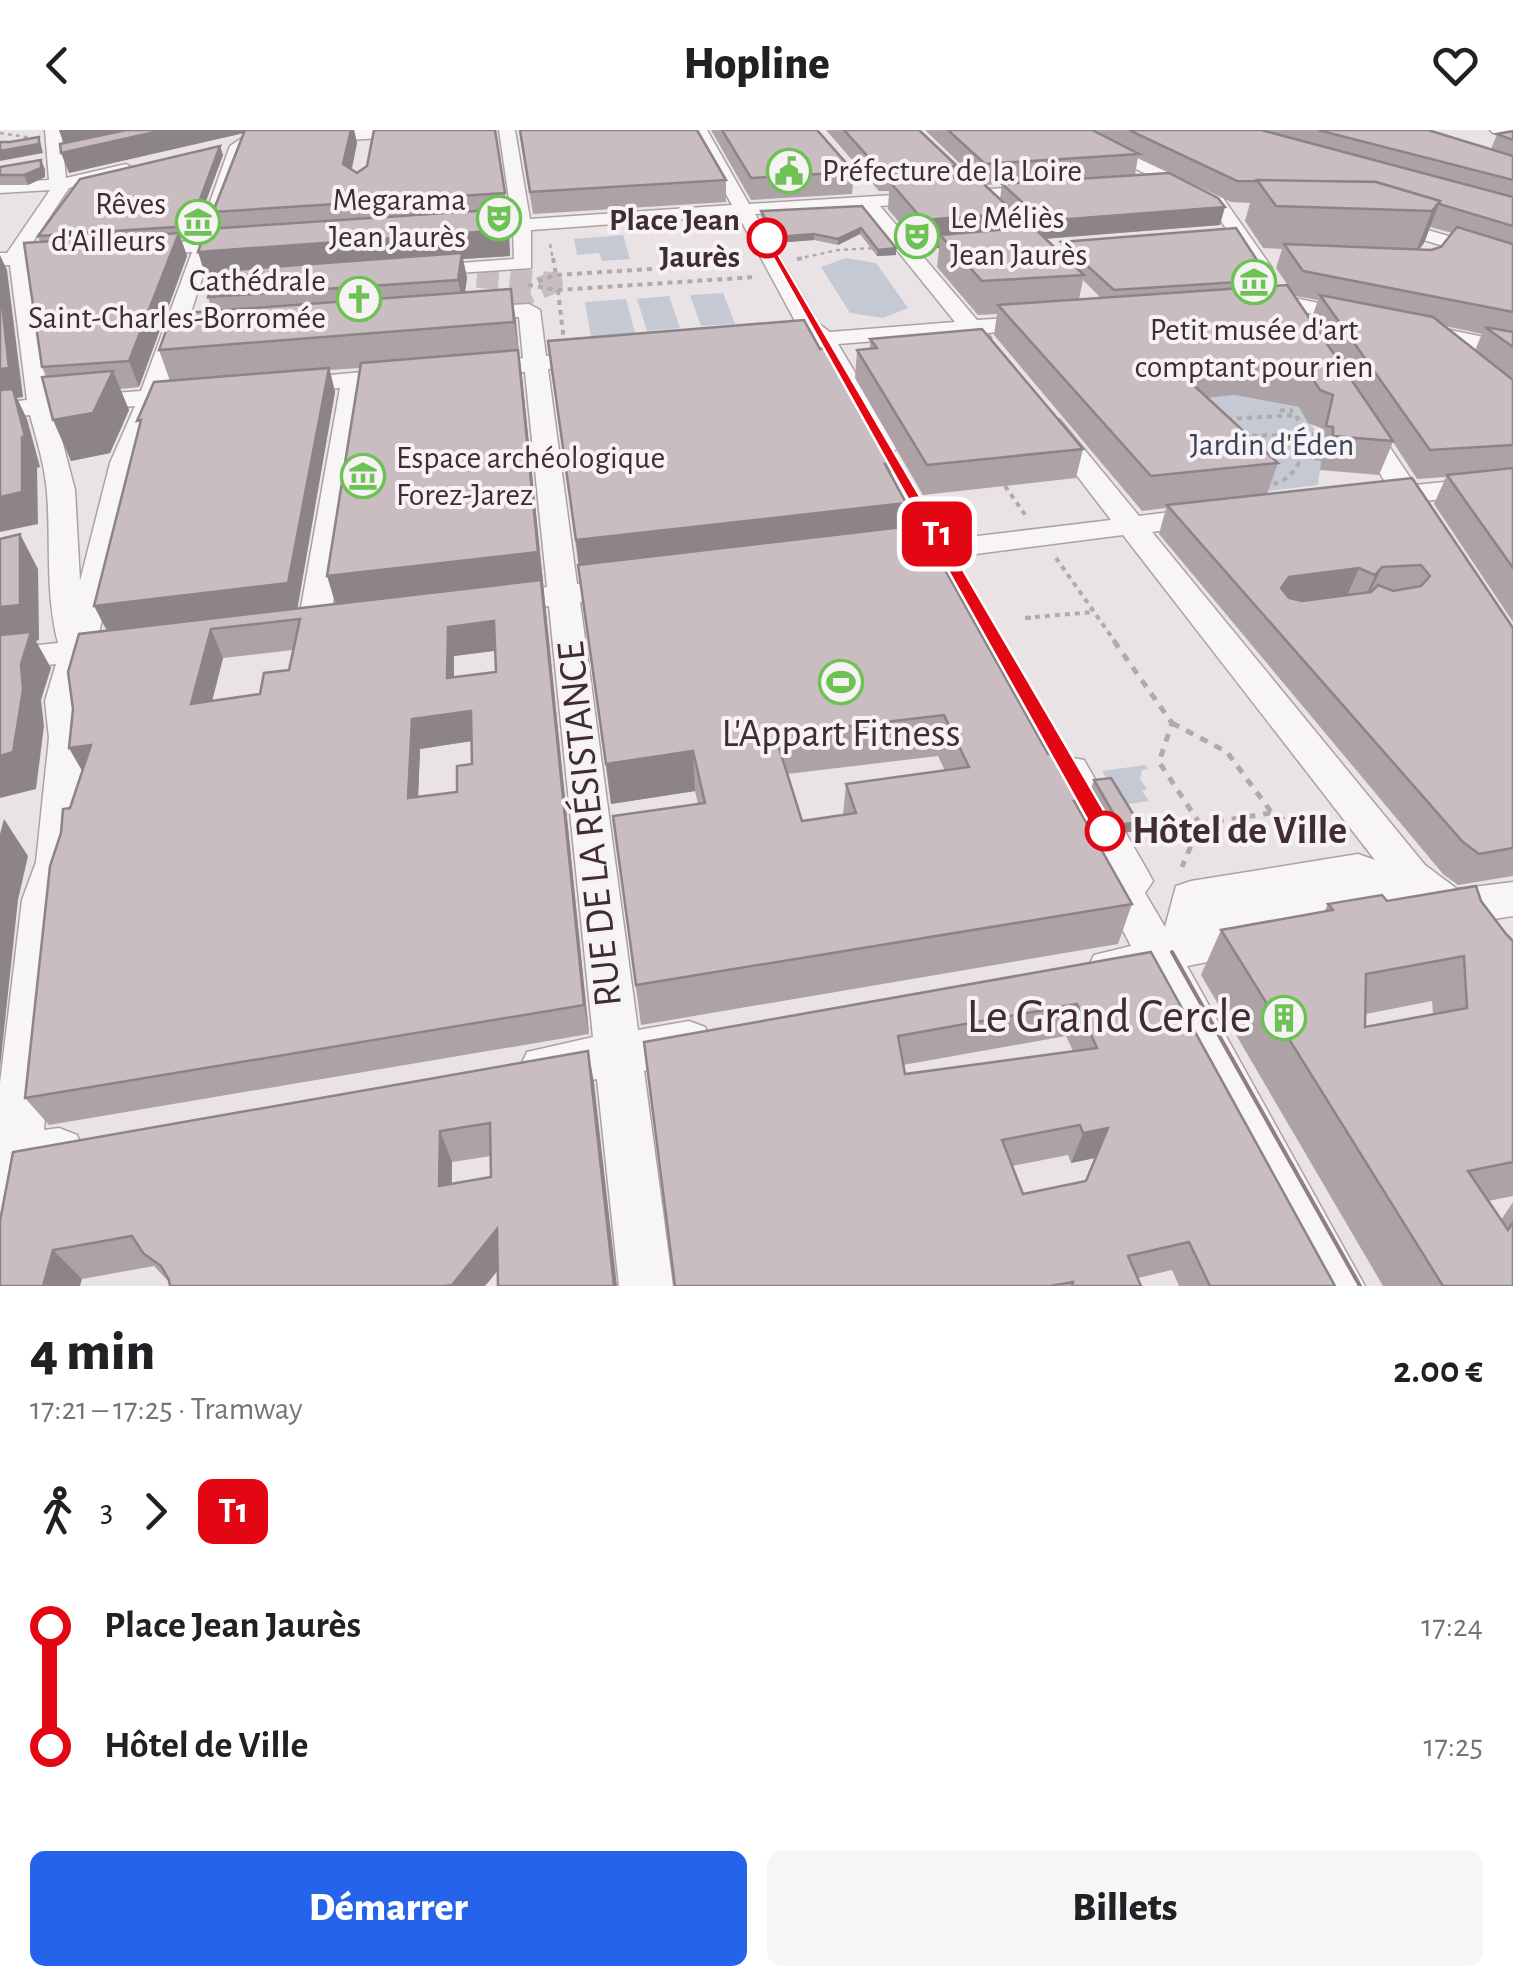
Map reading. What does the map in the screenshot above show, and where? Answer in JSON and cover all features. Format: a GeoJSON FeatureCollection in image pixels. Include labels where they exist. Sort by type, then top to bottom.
{"type":"FeatureCollection","features":[{"type":"Feature","properties":{"kind":"street"},"geometry":{"type":"LineString","coordinates":[[280,138],[441,130]]}},
{"type":"Feature","properties":{"kind":"street"},"geometry":{"type":"LineString","coordinates":[[405,273],[525,274],[522,225],[507,130]]}},
{"type":"Feature","properties":{"kind":"street"},"geometry":{"type":"LineString","coordinates":[[700,130],[1172,954],[1338,1286]]}},
{"type":"Feature","properties":{"kind":"street"},"geometry":{"type":"LineString","coordinates":[[1065,130],[1235,212],[1230,234],[1265,258],[1291,315]]}},
{"type":"Feature","properties":{"kind":"street"},"geometry":{"type":"LineString","coordinates":[[1498,130],[1513,133]]}},
{"type":"Feature","properties":{"kind":"street"},"geometry":{"type":"LineString","coordinates":[[366,152],[370,132]]}},
{"type":"Feature","properties":{"kind":"street"},"geometry":{"type":"LineString","coordinates":[[212,148],[251,137]]}},
{"type":"Feature","properties":{"kind":"street"},"geometry":{"type":"LineString","coordinates":[[0,1246],[43,900],[56,862],[68,738],[62,725],[68,667],[78,650],[123,463],[180,336],[197,288],[204,246],[238,146],[251,137]]}},
{"type":"Feature","properties":{"kind":"street"},"geometry":{"type":"LineString","coordinates":[[48,148],[72,156]]}},
{"type":"Feature","properties":{"kind":"street"},"geometry":{"type":"LineString","coordinates":[[48,148],[57,178],[63,184]]}},
{"type":"Feature","properties":{"kind":"street"},"geometry":{"type":"LineString","coordinates":[[0,188],[63,184],[139,166]]}},
{"type":"Feature","properties":{"kind":"street"},"geometry":{"type":"LineString","coordinates":[[961,178],[1000,216]]}},
{"type":"Feature","properties":{"kind":"street"},"geometry":{"type":"LineString","coordinates":[[1138,183],[1173,181]]}},
{"type":"Feature","properties":{"kind":"street"},"geometry":{"type":"LineString","coordinates":[[7,258],[63,184]]}},
{"type":"Feature","properties":{"kind":"street"},"geometry":{"type":"LineString","coordinates":[[443,230],[745,210],[866,193],[976,193],[1066,187]]}},
{"type":"Feature","properties":{"kind":"street"},"geometry":{"type":"LineString","coordinates":[[866,193],[869,204],[907,253],[996,359]]}},
{"type":"Feature","properties":{"kind":"street"},"geometry":{"type":"LineString","coordinates":[[1363,215],[1436,247],[1513,261]]}},
{"type":"Feature","properties":{"kind":"street"},"geometry":{"type":"LineString","coordinates":[[7,258],[276,241]]}},
{"type":"Feature","properties":{"kind":"street"},"geometry":{"type":"LineString","coordinates":[[907,253],[946,256]]}},
{"type":"Feature","properties":{"kind":"street"},"geometry":{"type":"LineString","coordinates":[[7,258],[20,263],[41,406],[56,464],[65,600],[78,650]]}},
{"type":"Feature","properties":{"kind":"street"},"geometry":{"type":"LineString","coordinates":[[1231,308],[1428,332],[1513,350]]}},
{"type":"Feature","properties":{"kind":"street"},"geometry":{"type":"LineString","coordinates":[[436,317],[528,310],[538,362]]}},
{"type":"Feature","properties":{"kind":"street"},"geometry":{"type":"LineString","coordinates":[[745,345],[1067,320]]}},
{"type":"Feature","properties":{"kind":"street"},"geometry":{"type":"LineString","coordinates":[[1428,332],[1467,363]]}},
{"type":"Feature","properties":{"kind":"street"},"geometry":{"type":"LineString","coordinates":[[262,388],[615,356]]}},
{"type":"Feature","properties":{"kind":"street","name":"RUE DE LA RÉSISTANCE"},"geometry":{"type":"LineString","coordinates":[[538,362],[646,1286]]}},
{"type":"Feature","properties":{"kind":"street"},"geometry":{"type":"LineString","coordinates":[[313,624],[353,380]]}},
{"type":"Feature","properties":{"kind":"street"},"geometry":{"type":"LineString","coordinates":[[0,410],[226,391]]}},
{"type":"Feature","properties":{"kind":"street"},"geometry":{"type":"LineString","coordinates":[[1345,398],[1431,531]]}},
{"type":"Feature","properties":{"kind":"street"},"geometry":{"type":"LineString","coordinates":[[1039,411],[1133,524],[1144,544],[1223,626],[1410,876],[1474,922],[1469,935],[1480,948]]}},
{"type":"Feature","properties":{"kind":"street"},"geometry":{"type":"LineString","coordinates":[[1349,501],[1513,483]]}},
{"type":"Feature","properties":{"kind":"street"},"geometry":{"type":"LineString","coordinates":[[857,560],[1238,513]]}},
{"type":"Feature","properties":{"kind":"street"},"geometry":{"type":"LineString","coordinates":[[466,606],[666,582]]}},
{"type":"Feature","properties":{"kind":"street"},"geometry":{"type":"LineString","coordinates":[[0,660],[156,642]]}},
{"type":"Feature","properties":{"kind":"street"},"geometry":{"type":"LineString","coordinates":[[1076,974],[1172,954],[1513,898]]}},
{"type":"Feature","properties":{"kind":"street"},"geometry":{"type":"LineString","coordinates":[[501,1075],[730,1034]]}},
{"type":"Feature","properties":{"kind":"street"},"geometry":{"type":"LineString","coordinates":[[8,1161],[100,1145]]}},
{"type":"Feature","properties":{"kind":"path"},"geometry":{"type":"LineString","coordinates":[[0,134],[48,148]]}},
{"type":"Feature","properties":{"kind":"path"},"geometry":{"type":"LineString","coordinates":[[525,274],[558,290],[778,265],[837,248],[907,253]]}},
{"type":"Feature","properties":{"kind":"path"},"geometry":{"type":"LineString","coordinates":[[525,274],[556,276],[778,265]]}},
{"type":"Feature","properties":{"kind":"path"},"geometry":{"type":"LineString","coordinates":[[525,274],[528,310]]}},
{"type":"Feature","properties":{"kind":"path"},"geometry":{"type":"LineString","coordinates":[[538,362],[565,350],[558,290]]}},
{"type":"Feature","properties":{"kind":"path"},"geometry":{"type":"LineString","coordinates":[[1262,482],[1272,488],[1294,477],[1306,432],[1294,413],[1280,410]]}},
{"type":"Feature","properties":{"kind":"path"},"geometry":{"type":"LineString","coordinates":[[1216,420],[1302,412]]}},
{"type":"Feature","properties":{"kind":"path"},"geometry":{"type":"LineString","coordinates":[[1235,436],[1318,434]]}},
{"type":"Feature","properties":{"kind":"path"},"geometry":{"type":"LineString","coordinates":[[1005,486],[1172,723],[1227,752],[1272,813],[1339,851]]}},
{"type":"Feature","properties":{"kind":"path"},"geometry":{"type":"LineString","coordinates":[[1031,618],[1023,618],[1094,612]]}},
{"type":"Feature","properties":{"kind":"path"},"geometry":{"type":"LineString","coordinates":[[1172,723],[1159,762],[1200,824]]}},
{"type":"Feature","properties":{"kind":"path"},"geometry":{"type":"LineString","coordinates":[[1200,824],[1272,813]]}},
{"type":"Feature","properties":{"kind":"path"},"geometry":{"type":"LineString","coordinates":[[1180,874],[1200,824]]}},
{"type":"Feature","properties":{"kind":"green space"},"geometry":{"type":"Polygon","coordinates":[[[623,235],[630,259],[602,261],[599,253],[577,255],[574,239],[623,235]]]}},
{"type":"Feature","properties":{"kind":"green space"},"geometry":{"type":"Polygon","coordinates":[[[846,258],[876,263],[908,308],[883,318],[850,313],[821,267],[846,258]]]}},
{"type":"Feature","properties":{"kind":"green space"},"geometry":{"type":"Polygon","coordinates":[[[723,293],[735,324],[701,326],[690,295],[723,293]]]}},
{"type":"Feature","properties":{"kind":"green space"},"geometry":{"type":"Polygon","coordinates":[[[669,296],[680,328],[647,331],[637,299],[669,296]]]}},
{"type":"Feature","properties":{"kind":"green space"},"geometry":{"type":"Polygon","coordinates":[[[626,299],[635,333],[591,337],[585,302],[626,299]]]}},
{"type":"Feature","properties":{"kind":"green space","name":"Jardin d'Éden"},"geometry":{"type":"Polygon","coordinates":[[[1235,395],[1299,407],[1322,440],[1318,440],[1314,459],[1321,461],[1318,485],[1259,492],[1168,402],[1235,395]]]}},
{"type":"Feature","properties":{"kind":"green space"},"geometry":{"type":"Polygon","coordinates":[[[1145,765],[1148,769],[1142,770],[1140,779],[1149,801],[1122,805],[1102,771],[1145,765]]]}},
{"type":"Feature","properties":{"kind":"building"},"geometry":{"type":"Polygon","coordinates":[[[126,130],[164,130],[61,153],[60,144],[126,130]]]}},
{"type":"Feature","properties":{"kind":"building"},"geometry":{"type":"Polygon","coordinates":[[[245,130],[351,130],[343,164],[357,173],[367,166],[374,130],[495,130],[505,193],[213,212],[245,130]]]}},
{"type":"Feature","properties":{"kind":"building"},"geometry":{"type":"Polygon","coordinates":[[[520,130],[697,130],[726,180],[530,192],[520,130]]]}},
{"type":"Feature","properties":{"kind":"building"},"geometry":{"type":"Polygon","coordinates":[[[722,130],[817,130],[854,172],[751,178],[722,130]]]}},
{"type":"Feature","properties":{"kind":"building"},"geometry":{"type":"Polygon","coordinates":[[[844,130],[919,130],[957,166],[880,170],[844,130]]]}},
{"type":"Feature","properties":{"kind":"building"},"geometry":{"type":"Polygon","coordinates":[[[948,130],[1092,130],[1139,154],[985,164],[948,130]]]}},
{"type":"Feature","properties":{"kind":"building"},"geometry":{"type":"Polygon","coordinates":[[[1129,130],[1261,130],[1513,197],[1513,226],[1376,182],[1237,181],[1129,130]]]}},
{"type":"Feature","properties":{"kind":"building"},"geometry":{"type":"Polygon","coordinates":[[[1318,130],[1428,130],[1513,156],[1513,180],[1318,130]]]}},
{"type":"Feature","properties":{"kind":"building"},"geometry":{"type":"Polygon","coordinates":[[[1513,131],[1513,140],[1497,134],[1513,131]]]}},
{"type":"Feature","properties":{"kind":"building"},"geometry":{"type":"Polygon","coordinates":[[[39,137],[39,144],[0,151],[0,142],[39,137]]]}},
{"type":"Feature","properties":{"kind":"building"},"geometry":{"type":"Polygon","coordinates":[[[220,146],[190,226],[38,236],[80,179],[220,146]]]}},
{"type":"Feature","properties":{"kind":"building"},"geometry":{"type":"Polygon","coordinates":[[[41,160],[41,168],[24,175],[0,175],[0,167],[41,160]]]}},
{"type":"Feature","properties":{"kind":"building"},"geometry":{"type":"Polygon","coordinates":[[[1169,173],[1218,198],[1225,207],[1043,221],[1002,184],[1169,173]]]}},
{"type":"Feature","properties":{"kind":"building"},"geometry":{"type":"Polygon","coordinates":[[[975,176],[1015,213],[923,220],[890,182],[975,176]]]}},
{"type":"Feature","properties":{"kind":"building"},"geometry":{"type":"Polygon","coordinates":[[[1257,180],[1376,182],[1440,201],[1432,211],[1276,206],[1257,180]]]}},
{"type":"Feature","properties":{"kind":"building"},"geometry":{"type":"Polygon","coordinates":[[[862,206],[896,248],[878,250],[861,228],[838,239],[814,234],[776,237],[761,211],[862,206]]]}},
{"type":"Feature","properties":{"kind":"building"},"geometry":{"type":"Polygon","coordinates":[[[506,209],[506,230],[198,252],[206,229],[506,209]]]}},
{"type":"Feature","properties":{"kind":"building"},"geometry":{"type":"Polygon","coordinates":[[[1033,227],[1084,275],[982,281],[940,235],[1033,227]]]}},
{"type":"Feature","properties":{"kind":"building"},"geometry":{"type":"Polygon","coordinates":[[[1457,227],[1513,244],[1513,312],[1303,271],[1284,244],[1431,250],[1441,247],[1457,227]]]}},
{"type":"Feature","properties":{"kind":"building"},"geometry":{"type":"Polygon","coordinates":[[[1236,228],[1270,280],[1114,290],[1061,242],[1236,228]]]}},
{"type":"Feature","properties":{"kind":"building"},"geometry":{"type":"Polygon","coordinates":[[[179,233],[129,361],[42,367],[24,243],[179,233]]]}},
{"type":"Feature","properties":{"kind":"building"},"geometry":{"type":"Polygon","coordinates":[[[462,253],[458,280],[208,297],[217,271],[462,253]]]}},
{"type":"Feature","properties":{"kind":"building"},"geometry":{"type":"Polygon","coordinates":[[[0,285],[9,368],[0,369],[0,285]]]}},
{"type":"Feature","properties":{"kind":"building"},"geometry":{"type":"Polygon","coordinates":[[[1287,285],[1393,441],[1333,436],[1333,427],[1326,426],[1333,395],[1320,390],[1310,375],[1245,363],[1176,369],[1278,463],[1151,476],[998,305],[1287,285]]]}},
{"type":"Feature","properties":{"kind":"building"},"geometry":{"type":"Polygon","coordinates":[[[511,289],[514,322],[159,350],[172,314],[511,289]]]}},
{"type":"Feature","properties":{"kind":"building"},"geometry":{"type":"Polygon","coordinates":[[[1320,295],[1433,317],[1513,380],[1513,445],[1430,450],[1320,295]]]}},
{"type":"Feature","properties":{"kind":"building"},"geometry":{"type":"Polygon","coordinates":[[[804,320],[820,349],[825,348],[892,464],[885,464],[906,503],[576,540],[548,341],[804,320]]]}},
{"type":"Feature","properties":{"kind":"building"},"geometry":{"type":"Polygon","coordinates":[[[1485,327],[1513,332],[1513,347],[1485,327]]]}},
{"type":"Feature","properties":{"kind":"building"},"geometry":{"type":"Polygon","coordinates":[[[982,329],[1083,449],[927,465],[857,350],[877,348],[870,339],[982,329]]]}},
{"type":"Feature","properties":{"kind":"building"},"geometry":{"type":"Polygon","coordinates":[[[518,350],[538,552],[327,576],[361,363],[518,350]]]}},
{"type":"Feature","properties":{"kind":"building"},"geometry":{"type":"Polygon","coordinates":[[[329,368],[288,583],[94,606],[141,420],[137,421],[154,382],[329,368]]]}},
{"type":"Feature","properties":{"kind":"building"},"geometry":{"type":"Polygon","coordinates":[[[113,371],[93,413],[53,420],[42,377],[113,371]]]}},
{"type":"Feature","properties":{"kind":"building"},"geometry":{"type":"Polygon","coordinates":[[[13,389],[25,437],[22,492],[0,497],[0,390],[13,389]]]}},
{"type":"Feature","properties":{"kind":"building"},"geometry":{"type":"Polygon","coordinates":[[[1513,468],[1513,568],[1447,475],[1513,468]]]}},
{"type":"Feature","properties":{"kind":"building"},"geometry":{"type":"Polygon","coordinates":[[[1412,478],[1513,628],[1513,848],[1479,854],[1463,842],[1167,505],[1412,478]],[[1421,565],[1382,567],[1375,575],[1359,568],[1289,577],[1281,588],[1289,598],[1302,601],[1371,592],[1378,585],[1393,591],[1421,586],[1430,576],[1421,565]]]}},
{"type":"Feature","properties":{"kind":"building"},"geometry":{"type":"Polygon","coordinates":[[[920,525],[1048,754],[1056,753],[1082,800],[1074,801],[1132,904],[636,985],[613,816],[705,803],[693,751],[606,764],[578,565],[920,525]],[[944,715],[775,735],[802,821],[856,813],[846,784],[969,767],[944,715]]]}},
{"type":"Feature","properties":{"kind":"building"},"geometry":{"type":"Polygon","coordinates":[[[20,534],[20,605],[0,607],[0,539],[20,534]]]}},
{"type":"Feature","properties":{"kind":"building"},"geometry":{"type":"Polygon","coordinates":[[[541,580],[584,1005],[25,1098],[50,866],[61,833],[63,809],[70,808],[91,745],[69,748],[73,709],[68,672],[79,634],[541,580]],[[300,619],[211,629],[191,704],[260,694],[264,673],[289,670],[300,619]],[[494,621],[448,627],[447,678],[496,672],[494,621]],[[471,711],[412,719],[408,798],[457,792],[457,766],[472,764],[471,711]]]}},
{"type":"Feature","properties":{"kind":"building"},"geometry":{"type":"Polygon","coordinates":[[[31,632],[21,664],[23,690],[13,752],[0,756],[0,635],[31,632]]]}},
{"type":"Feature","properties":{"kind":"building"},"geometry":{"type":"Polygon","coordinates":[[[1111,778],[1138,822],[1120,825],[1094,780],[1111,778]]]}},
{"type":"Feature","properties":{"kind":"building"},"geometry":{"type":"Polygon","coordinates":[[[1476,886],[1481,901],[1513,941],[1513,1162],[1468,1171],[1508,1230],[1513,1222],[1513,1286],[1443,1286],[1221,930],[1333,910],[1328,904],[1382,895],[1387,901],[1476,886]],[[1464,956],[1366,974],[1365,1027],[1467,1008],[1464,956]]]}},
{"type":"Feature","properties":{"kind":"building"},"geometry":{"type":"Polygon","coordinates":[[[1151,952],[1335,1286],[1210,1286],[1189,1242],[1128,1256],[1141,1286],[1072,1286],[1073,1282],[1050,1286],[675,1286],[644,1042],[1151,952]],[[1077,1004],[898,1036],[905,1074],[1097,1048],[1077,1004]],[[1080,1125],[1002,1140],[1023,1194],[1086,1181],[1108,1128],[1083,1133],[1080,1125]]]}},
{"type":"Feature","properties":{"kind":"building"},"geometry":{"type":"Polygon","coordinates":[[[588,1051],[614,1286],[498,1286],[497,1229],[452,1285],[444,1286],[170,1286],[161,1266],[143,1253],[132,1236],[53,1250],[43,1286],[0,1286],[0,1221],[13,1152],[588,1051]],[[490,1123],[440,1131],[439,1186],[491,1177],[490,1123]]]}},
{"type":"Feature","properties":{"kind":"tunnel"},"geometry":{"type":"LineString","coordinates":[[444,274],[552,283],[500,305],[469,308]]}},
{"type":"Feature","properties":{"kind":"tram line","name":"T1"},"geometry":{"type":"LineString","coordinates":[[767,238],[1105,831]]}},
{"type":"Feature","properties":{"kind":"tram line"},"geometry":{"type":"LineString","coordinates":[[1172,952],[1360,1286]]}},
{"type":"Feature","properties":{"kind":"place","name":"Préfecture de la Loire"},"geometry":{"type":"Point","coordinates":[789,171]}},
{"type":"Feature","properties":{"kind":"place","name":"Megarama Jean Jaurès"},"geometry":{"type":"Point","coordinates":[499,218]}},
{"type":"Feature","properties":{"kind":"place","name":"Rêves d'Ailleurs"},"geometry":{"type":"Point","coordinates":[198,222]}},
{"type":"Feature","properties":{"kind":"place","name":"Le Méliès Jean Jaurès"},"geometry":{"type":"Point","coordinates":[917,236]}},
{"type":"Feature","properties":{"kind":"place","name":"Place Jean Jaurès"},"geometry":{"type":"Point","coordinates":[767,238]}},
{"type":"Feature","properties":{"kind":"place","name":"Petit musée d'art comptant pour rien"},"geometry":{"type":"Point","coordinates":[1254,282]}},
{"type":"Feature","properties":{"kind":"place","name":"Cathédrale Saint-Charles-Borromée"},"geometry":{"type":"Point","coordinates":[359,299]}},
{"type":"Feature","properties":{"kind":"place","name":"Espace archéologique Forez-Jarez"},"geometry":{"type":"Point","coordinates":[363,476]}},
{"type":"Feature","properties":{"kind":"place","name":"L'Appart Fitness"},"geometry":{"type":"Point","coordinates":[841,682]}},
{"type":"Feature","properties":{"kind":"place","name":"Hôtel de Ville"},"geometry":{"type":"Point","coordinates":[1105,831]}},
{"type":"Feature","properties":{"kind":"place","name":"Le Grand Cercle"},"geometry":{"type":"Point","coordinates":[1284,1018]}}]}
